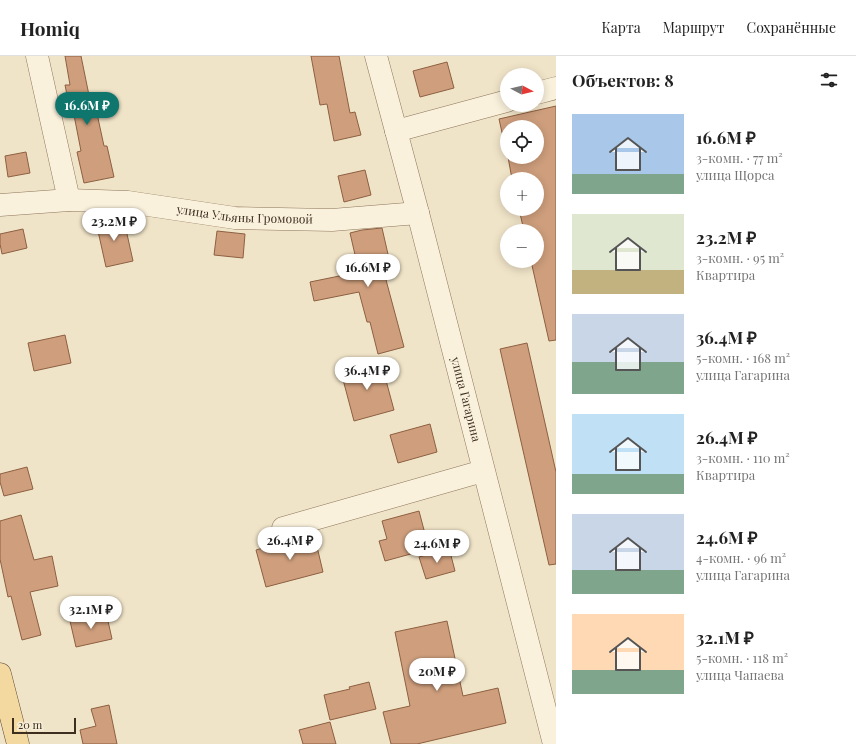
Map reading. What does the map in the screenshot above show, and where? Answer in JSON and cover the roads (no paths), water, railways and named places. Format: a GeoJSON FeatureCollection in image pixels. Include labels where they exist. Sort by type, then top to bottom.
{"type":"FeatureCollection","features":[{"type":"Feature","properties":{"kind":"main road"},"geometry":{"type":"LineString","coordinates":[[0,674],[18,744]]}},
{"type":"Feature","properties":{"kind":"street"},"geometry":{"type":"LineString","coordinates":[[37,56],[69,200]]}},
{"type":"Feature","properties":{"kind":"street","name":"улица Гагарина"},"geometry":{"type":"LineString","coordinates":[[376,56],[418,213],[554,744]]}},
{"type":"Feature","properties":{"kind":"street"},"geometry":{"type":"LineString","coordinates":[[544,91],[556,88]]}},
{"type":"Feature","properties":{"kind":"street"},"geometry":{"type":"LineString","coordinates":[[396,131],[500,103]]}},
{"type":"Feature","properties":{"kind":"street","name":"улица Ульяны Громовой"},"geometry":{"type":"LineString","coordinates":[[0,205],[69,200],[128,202],[235,218],[332,220],[418,213]]}},
{"type":"Feature","properties":{"kind":"street"},"geometry":{"type":"LineString","coordinates":[[283,528],[483,471]]}}]}
